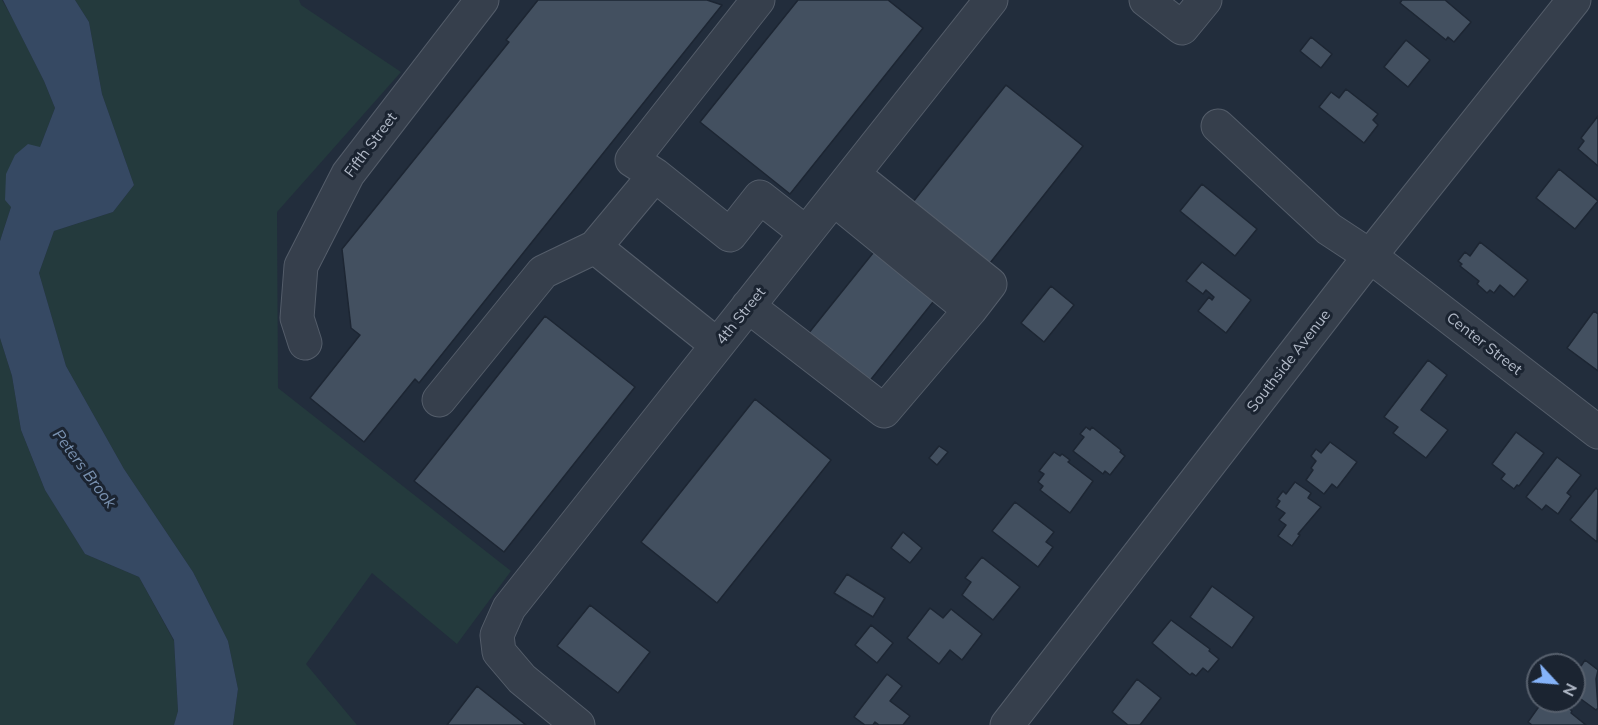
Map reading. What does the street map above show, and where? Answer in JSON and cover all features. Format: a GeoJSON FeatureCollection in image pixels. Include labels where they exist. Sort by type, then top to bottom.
{"type":"FeatureCollection","features":[{"type":"Feature","properties":{"kind":"street","name":"Fifth Street"},"geometry":{"type":"LineString","coordinates":[[305,343],[297,318],[301,266],[348,174],[482,0]]}},
{"type":"Feature","properties":{"kind":"street"},"geometry":{"type":"LineString","coordinates":[[758,0],[632,160],[655,175],[730,235],[760,197],[806,233]]}},
{"type":"Feature","properties":{"kind":"street","name":"4th Street"},"geometry":{"type":"LineString","coordinates":[[578,725],[522,679],[499,652],[497,635],[509,608],[854,174],[979,39],[991,0]]}},
{"type":"Feature","properties":{"kind":"street"},"geometry":{"type":"LineString","coordinates":[[1146,0],[1182,28],[1205,0]]}},
{"type":"Feature","properties":{"kind":"street","name":"Southside Avenue"},"geometry":{"type":"LineString","coordinates":[[1007,725],[1370,256],[1574,0]]}},
{"type":"Feature","properties":{"kind":"street","name":"Center Street"},"geometry":{"type":"LineString","coordinates":[[1218,126],[1329,230],[1370,256],[1598,432]]}},
{"type":"Feature","properties":{"kind":"street"},"geometry":{"type":"LineString","coordinates":[[748,306],[884,411],[970,310],[990,284],[854,174]]}},
{"type":"Feature","properties":{"kind":"street"},"geometry":{"type":"LineString","coordinates":[[439,400],[543,272],[595,247],[655,175]]}},
{"type":"Feature","properties":{"kind":"street"},"geometry":{"type":"LineString","coordinates":[[834,199],[970,310]]}},
{"type":"Feature","properties":{"kind":"street"},"geometry":{"type":"LineString","coordinates":[[595,247],[717,345]]}},
{"type":"Feature","properties":{"kind":"green space"},"geometry":{"type":"Polygon","coordinates":[[[0,0],[14,21],[55,108],[40,147],[11,207],[0,241],[0,0]]]}},
{"type":"Feature","properties":{"kind":"green space"},"geometry":{"type":"Polygon","coordinates":[[[75,0],[299,0],[301,5],[401,72],[277,212],[278,388],[511,571],[457,644],[372,573],[306,664],[357,725],[233,725],[238,689],[228,641],[193,572],[124,469],[66,366],[39,273],[54,231],[113,212],[134,185],[102,94],[89,22],[75,0]]]}},
{"type":"Feature","properties":{"kind":"green space"},"geometry":{"type":"Polygon","coordinates":[[[0,338],[12,376],[21,430],[45,490],[85,554],[139,577],[174,641],[178,711],[174,725],[0,725],[0,338]]]}},
{"type":"Feature","properties":{"kind":"water","name":"Peters Brook"},"geometry":{"type":"Polygon","coordinates":[[[3,0],[75,0],[89,22],[102,94],[134,185],[113,212],[54,231],[39,273],[66,366],[124,469],[193,572],[228,641],[238,689],[233,725],[174,725],[178,711],[174,640],[139,577],[85,554],[45,490],[21,430],[12,376],[0,338],[0,241],[11,207],[5,200],[6,174],[15,155],[28,144],[40,147],[55,108],[44,81],[3,0]]]}},
{"type":"Feature","properties":{"kind":"building"},"geometry":{"type":"Polygon","coordinates":[[[538,0],[707,0],[722,5],[419,383],[415,379],[364,442],[310,398],[360,335],[351,328],[342,249],[509,42],[506,40],[538,0]]]}},
{"type":"Feature","properties":{"kind":"building"},"geometry":{"type":"Polygon","coordinates":[[[798,0],[888,0],[923,28],[790,194],[700,122],[798,0]]]}},
{"type":"Feature","properties":{"kind":"building"},"geometry":{"type":"Polygon","coordinates":[[[1402,0],[1445,0],[1471,22],[1454,42],[1448,37],[1446,40],[1400,3],[1402,0]]]}},
{"type":"Feature","properties":{"kind":"building"},"geometry":{"type":"Polygon","coordinates":[[[1311,37],[1332,54],[1321,68],[1300,51],[1311,37]]]}},
{"type":"Feature","properties":{"kind":"building"},"geometry":{"type":"Polygon","coordinates":[[[1406,40],[1430,60],[1408,87],[1384,67],[1406,40]]]}},
{"type":"Feature","properties":{"kind":"building"},"geometry":{"type":"Polygon","coordinates":[[[1006,85],[1083,146],[986,268],[909,207],[1006,85]]]}},
{"type":"Feature","properties":{"kind":"building"},"geometry":{"type":"Polygon","coordinates":[[[1346,89],[1378,114],[1373,120],[1378,125],[1364,143],[1319,107],[1331,92],[1339,98],[1346,89]]]}},
{"type":"Feature","properties":{"kind":"building"},"geometry":{"type":"Polygon","coordinates":[[[1598,116],[1598,166],[1578,149],[1584,141],[1581,138],[1598,116]]]}},
{"type":"Feature","properties":{"kind":"building"},"geometry":{"type":"Polygon","coordinates":[[[1559,169],[1598,201],[1575,229],[1536,198],[1559,169]]]}},
{"type":"Feature","properties":{"kind":"building"},"geometry":{"type":"Polygon","coordinates":[[[1202,184],[1257,229],[1235,256],[1180,211],[1202,184]]]}},
{"type":"Feature","properties":{"kind":"building"},"geometry":{"type":"Polygon","coordinates":[[[1480,242],[1528,280],[1514,297],[1500,285],[1494,293],[1490,290],[1487,293],[1477,284],[1479,281],[1460,266],[1462,264],[1458,261],[1465,252],[1470,256],[1480,242]]]}},
{"type":"Feature","properties":{"kind":"building"},"geometry":{"type":"Polygon","coordinates":[[[877,248],[937,297],[868,383],[808,334],[877,248]]]}},
{"type":"Feature","properties":{"kind":"building"},"geometry":{"type":"Polygon","coordinates":[[[1202,262],[1251,300],[1226,333],[1198,311],[1209,297],[1212,300],[1214,297],[1206,290],[1203,294],[1186,281],[1202,262]]]}},
{"type":"Feature","properties":{"kind":"building"},"geometry":{"type":"Polygon","coordinates":[[[1051,286],[1074,305],[1044,342],[1021,323],[1051,286]]]}},
{"type":"Feature","properties":{"kind":"building"},"geometry":{"type":"Polygon","coordinates":[[[1594,311],[1598,314],[1598,371],[1567,348],[1594,311]]]}},
{"type":"Feature","properties":{"kind":"building"},"geometry":{"type":"Polygon","coordinates":[[[545,316],[635,387],[504,552],[414,481],[545,316]]]}},
{"type":"Feature","properties":{"kind":"building"},"geometry":{"type":"Polygon","coordinates":[[[1428,360],[1447,375],[1421,410],[1448,430],[1426,458],[1393,433],[1398,427],[1384,417],[1428,360]]]}},
{"type":"Feature","properties":{"kind":"building"},"geometry":{"type":"Polygon","coordinates":[[[755,399],[831,460],[717,603],[641,542],[755,399]]]}},
{"type":"Feature","properties":{"kind":"building"},"geometry":{"type":"Polygon","coordinates":[[[1086,427],[1090,430],[1092,427],[1121,450],[1120,452],[1125,456],[1110,475],[1105,471],[1103,474],[1073,451],[1084,437],[1080,434],[1086,427]]]}},
{"type":"Feature","properties":{"kind":"building"},"geometry":{"type":"Polygon","coordinates":[[[1516,432],[1544,453],[1519,486],[1517,485],[1514,489],[1501,479],[1505,474],[1492,464],[1516,432]]]}},
{"type":"Feature","properties":{"kind":"building"},"geometry":{"type":"Polygon","coordinates":[[[1330,442],[1357,462],[1337,488],[1332,484],[1324,494],[1306,480],[1316,461],[1311,456],[1316,449],[1321,453],[1330,442]]]}},
{"type":"Feature","properties":{"kind":"building"},"geometry":{"type":"Polygon","coordinates":[[[939,446],[948,452],[937,465],[929,458],[939,446]]]}},
{"type":"Feature","properties":{"kind":"building"},"geometry":{"type":"Polygon","coordinates":[[[1054,452],[1060,456],[1062,454],[1070,460],[1068,462],[1093,481],[1070,513],[1040,490],[1043,486],[1038,482],[1044,474],[1039,471],[1054,452]]]}},
{"type":"Feature","properties":{"kind":"building"},"geometry":{"type":"Polygon","coordinates":[[[1557,457],[1581,475],[1567,493],[1571,496],[1558,514],[1546,505],[1542,510],[1526,497],[1557,457]]]}},
{"type":"Feature","properties":{"kind":"building"},"geometry":{"type":"Polygon","coordinates":[[[1295,482],[1311,493],[1308,498],[1321,507],[1298,534],[1300,535],[1292,546],[1278,536],[1286,525],[1279,520],[1285,513],[1276,507],[1280,501],[1277,499],[1283,491],[1286,494],[1295,482]]]}},
{"type":"Feature","properties":{"kind":"building"},"geometry":{"type":"Polygon","coordinates":[[[1596,488],[1598,490],[1597,542],[1570,520],[1596,488]]]}},
{"type":"Feature","properties":{"kind":"building"},"geometry":{"type":"Polygon","coordinates":[[[1015,502],[1054,532],[1046,542],[1053,547],[1038,567],[992,531],[1015,502]]]}},
{"type":"Feature","properties":{"kind":"building"},"geometry":{"type":"Polygon","coordinates":[[[903,532],[922,548],[910,563],[891,548],[903,532]]]}},
{"type":"Feature","properties":{"kind":"building"},"geometry":{"type":"Polygon","coordinates":[[[982,557],[1020,587],[993,620],[962,595],[971,582],[965,578],[982,557]]]}},
{"type":"Feature","properties":{"kind":"building"},"geometry":{"type":"Polygon","coordinates":[[[847,574],[885,598],[873,617],[834,593],[847,574]]]}},
{"type":"Feature","properties":{"kind":"building"},"geometry":{"type":"Polygon","coordinates":[[[1212,586],[1254,617],[1232,648],[1190,617],[1212,586]]]}},
{"type":"Feature","properties":{"kind":"building"},"geometry":{"type":"Polygon","coordinates":[[[590,605],[650,652],[618,693],[557,646],[590,605]]]}},
{"type":"Feature","properties":{"kind":"building"},"geometry":{"type":"Polygon","coordinates":[[[930,608],[943,618],[951,609],[982,634],[962,660],[950,650],[939,664],[907,638],[930,608]]]}},
{"type":"Feature","properties":{"kind":"building"},"geometry":{"type":"Polygon","coordinates":[[[1171,620],[1210,649],[1209,651],[1219,659],[1208,672],[1203,668],[1196,676],[1192,673],[1190,675],[1152,643],[1171,620]]]}},
{"type":"Feature","properties":{"kind":"building"},"geometry":{"type":"Polygon","coordinates":[[[871,625],[893,643],[877,663],[855,645],[871,625]]]}},
{"type":"Feature","properties":{"kind":"building"},"geometry":{"type":"Polygon","coordinates":[[[1586,661],[1598,670],[1596,679],[1598,708],[1596,710],[1586,703],[1586,661]]]}},
{"type":"Feature","properties":{"kind":"building"},"geometry":{"type":"Polygon","coordinates":[[[887,674],[902,686],[890,701],[910,716],[903,725],[879,725],[875,722],[873,725],[865,725],[854,717],[887,674]]]}},
{"type":"Feature","properties":{"kind":"building"},"geometry":{"type":"Polygon","coordinates":[[[1137,679],[1161,698],[1140,725],[1128,725],[1112,712],[1137,679]]]}},
{"type":"Feature","properties":{"kind":"building"},"geometry":{"type":"Polygon","coordinates":[[[477,686],[526,725],[447,725],[477,686]]]}},
{"type":"Feature","properties":{"kind":"building"},"geometry":{"type":"Polygon","coordinates":[[[1534,713],[1571,713],[1586,725],[1532,725],[1528,722],[1534,713]]]}}]}
